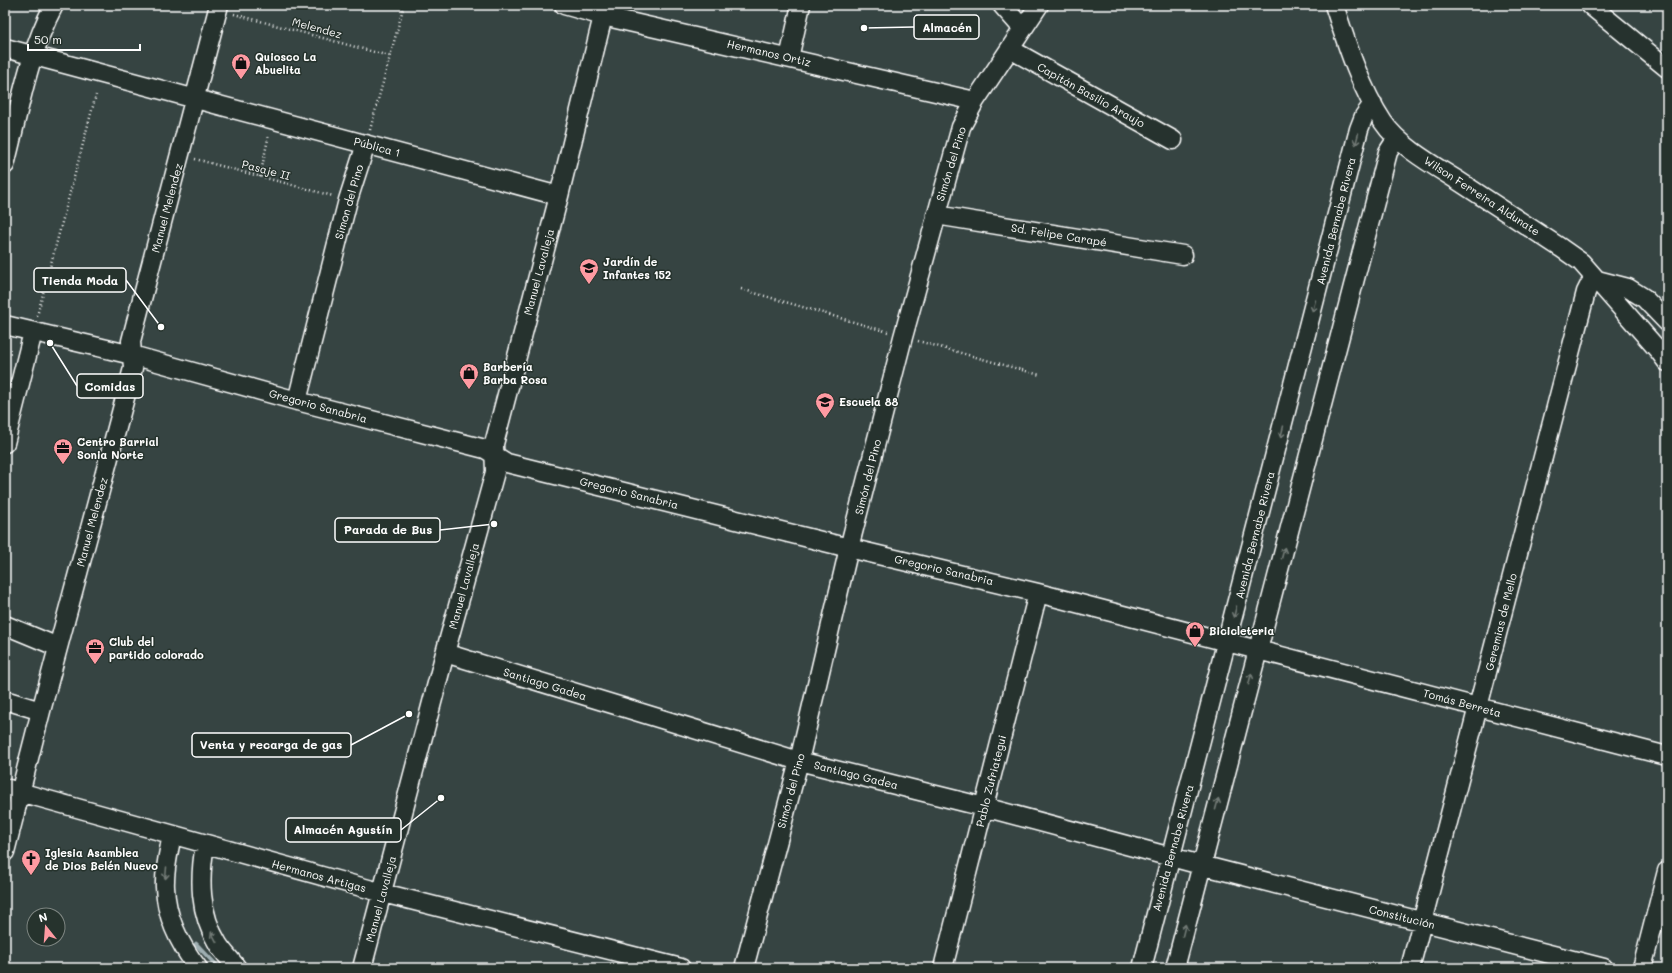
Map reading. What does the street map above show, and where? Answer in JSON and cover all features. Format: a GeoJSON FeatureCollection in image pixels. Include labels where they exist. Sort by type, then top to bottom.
{"type":"FeatureCollection","features":[{"type":"Feature","properties":{"kind":"street"},"geometry":{"type":"LineString","coordinates":[[5,165],[33,55],[44,23],[54,5]]}},
{"type":"Feature","properties":{"kind":"street","name":"Hermanos Ortiz"},"geometry":{"type":"LineString","coordinates":[[564,5],[603,16],[975,101]]}},
{"type":"Feature","properties":{"kind":"street"},"geometry":{"type":"LineString","coordinates":[[789,58],[801,5]]}},
{"type":"Feature","properties":{"kind":"street"},"geometry":{"type":"LineString","coordinates":[[1002,5],[1023,29]]}},
{"type":"Feature","properties":{"kind":"street","name":"Simón del Pino"},"geometry":{"type":"LineString","coordinates":[[744,968],[799,761],[849,548],[936,215],[961,127],[975,101],[1039,5]]}},
{"type":"Feature","properties":{"kind":"street","name":"Wilson Ferreira Aldunate"},"geometry":{"type":"LineString","coordinates":[[1334,5],[1352,60],[1384,124],[1397,138],[1425,159],[1581,262],[1667,362]]}},
{"type":"Feature","properties":{"kind":"street"},"geometry":{"type":"LineString","coordinates":[[1590,5],[1666,64]]}},
{"type":"Feature","properties":{"kind":"street","name":"Manuel Melendez"},"geometry":{"type":"LineString","coordinates":[[5,852],[13,790],[41,711],[133,368],[131,341],[181,156],[219,7]]}},
{"type":"Feature","properties":{"kind":"street","name":"Manuel Lavalleja"},"geometry":{"type":"LineString","coordinates":[[362,968],[445,653],[495,472],[494,444],[559,196],[603,16]]}},
{"type":"Feature","properties":{"kind":"street","name":"Pública 1"},"geometry":{"type":"LineString","coordinates":[[5,48],[559,196]]}},
{"type":"Feature","properties":{"kind":"street","name":"Capitán Basilio Araujo"},"geometry":{"type":"LineString","coordinates":[[1010,49],[1173,140]]}},
{"type":"Feature","properties":{"kind":"street","name":"Avenida Bernabe Rivera"},"geometry":{"type":"LineString","coordinates":[[1142,968],[1228,641],[1359,129],[1364,116],[1373,104]]}},
{"type":"Feature","properties":{"kind":"street"},"geometry":{"type":"LineString","coordinates":[[1175,968],[1257,649],[1388,152],[1397,138]]}},
{"type":"Feature","properties":{"kind":"street","name":"Simon del Pino"},"geometry":{"type":"LineString","coordinates":[[296,400],[348,200],[366,144]]}},
{"type":"Feature","properties":{"kind":"street","name":"Sd. Felipe Carapé"},"geometry":{"type":"LineString","coordinates":[[936,215],[1183,255]]}},
{"type":"Feature","properties":{"kind":"street"},"geometry":{"type":"LineString","coordinates":[[1598,280],[1628,288],[1644,298],[1667,322]]}},
{"type":"Feature","properties":{"kind":"street","name":"Geremias de Mello"},"geometry":{"type":"LineString","coordinates":[[1410,968],[1586,292],[1590,284],[1598,280]]}},
{"type":"Feature","properties":{"kind":"street","name":"Gregorio Sanabria"},"geometry":{"type":"LineString","coordinates":[[5,325],[132,355],[296,400],[485,449],[507,463],[849,548],[1038,593],[1257,649]]}},
{"type":"Feature","properties":{"kind":"street"},"geometry":{"type":"LineString","coordinates":[[5,440],[33,332]]}},
{"type":"Feature","properties":{"kind":"street","name":"Pablo Zufriategui"},"geometry":{"type":"LineString","coordinates":[[943,968],[1038,593]]}},
{"type":"Feature","properties":{"kind":"street"},"geometry":{"type":"LineString","coordinates":[[5,625],[58,647]]}},
{"type":"Feature","properties":{"kind":"street","name":"Tomás Berreta"},"geometry":{"type":"LineString","coordinates":[[1257,649],[1667,756]]}},
{"type":"Feature","properties":{"kind":"street","name":"Santiago Gadea"},"geometry":{"type":"LineString","coordinates":[[445,653],[799,761],[984,807],[1201,865]]}},
{"type":"Feature","properties":{"kind":"street"},"geometry":{"type":"LineString","coordinates":[[5,700],[41,711]]}},
{"type":"Feature","properties":{"kind":"street","name":"Hermanos Artigas"},"geometry":{"type":"LineString","coordinates":[[13,790],[383,893],[681,968]]}},
{"type":"Feature","properties":{"kind":"street"},"geometry":{"type":"LineString","coordinates":[[172,834],[167,861],[165,887],[169,911],[177,936],[198,968]]}},
{"type":"Feature","properties":{"kind":"street"},"geometry":{"type":"LineString","coordinates":[[205,844],[201,866],[200,886],[204,910],[209,927],[218,944],[237,968]]}},
{"type":"Feature","properties":{"kind":"street","name":"Constitución"},"geometry":{"type":"LineString","coordinates":[[1201,865],[1604,968]]}},
{"type":"Feature","properties":{"kind":"street"},"geometry":{"type":"LineString","coordinates":[[1642,968],[1667,871]]}},
{"type":"Feature","properties":{"kind":"path"},"geometry":{"type":"LineString","coordinates":[[366,144],[404,5]]}},
{"type":"Feature","properties":{"kind":"path","name":"Melendez"},"geometry":{"type":"LineString","coordinates":[[219,7],[389,56]]}},
{"type":"Feature","properties":{"kind":"path"},"geometry":{"type":"LineString","coordinates":[[33,332],[96,95]]}},
{"type":"Feature","properties":{"kind":"path"},"geometry":{"type":"LineString","coordinates":[[260,177],[272,120]]}},
{"type":"Feature","properties":{"kind":"path","name":"Pasaje II"},"geometry":{"type":"LineString","coordinates":[[181,156],[348,200]]}},
{"type":"Feature","properties":{"kind":"waterway"},"geometry":{"type":"LineString","coordinates":[[196,944],[219,968]]}},
{"type":"Feature","properties":{"kind":"place","name":"Almacén"},"geometry":{"type":"Point","coordinates":[864,28]}},
{"type":"Feature","properties":{"kind":"place","name":"Quiosco La Abuelita"},"geometry":{"type":"Point","coordinates":[241,80]}},
{"type":"Feature","properties":{"kind":"place","name":"Jardín de Infantes 152"},"geometry":{"type":"Point","coordinates":[589,285]}},
{"type":"Feature","properties":{"kind":"place","name":"Tienda Moda"},"geometry":{"type":"Point","coordinates":[161,327]}},
{"type":"Feature","properties":{"kind":"place","name":"Comidas"},"geometry":{"type":"Point","coordinates":[50,343]}},
{"type":"Feature","properties":{"kind":"place","name":"Barbería Barba Rosa"},"geometry":{"type":"Point","coordinates":[469,390]}},
{"type":"Feature","properties":{"kind":"place","name":"Escuela 88"},"geometry":{"type":"Point","coordinates":[825,419]}},
{"type":"Feature","properties":{"kind":"place","name":"Centro Barrial Sonia Norte"},"geometry":{"type":"Point","coordinates":[63,465]}},
{"type":"Feature","properties":{"kind":"place","name":"Parada de Bus"},"geometry":{"type":"Point","coordinates":[494,524]}},
{"type":"Feature","properties":{"kind":"place","name":"Bicicleteria"},"geometry":{"type":"Point","coordinates":[1195,648]}},
{"type":"Feature","properties":{"kind":"place","name":"Club del partido colorado"},"geometry":{"type":"Point","coordinates":[95,665]}},
{"type":"Feature","properties":{"kind":"place","name":"Venta y recarga de gas"},"geometry":{"type":"Point","coordinates":[409,714]}},
{"type":"Feature","properties":{"kind":"place","name":"Almacén Agustín"},"geometry":{"type":"Point","coordinates":[441,798]}},
{"type":"Feature","properties":{"kind":"place","name":"Iglesia Asamblea de Dios Belén Nuevo"},"geometry":{"type":"Point","coordinates":[31,876]}}]}
